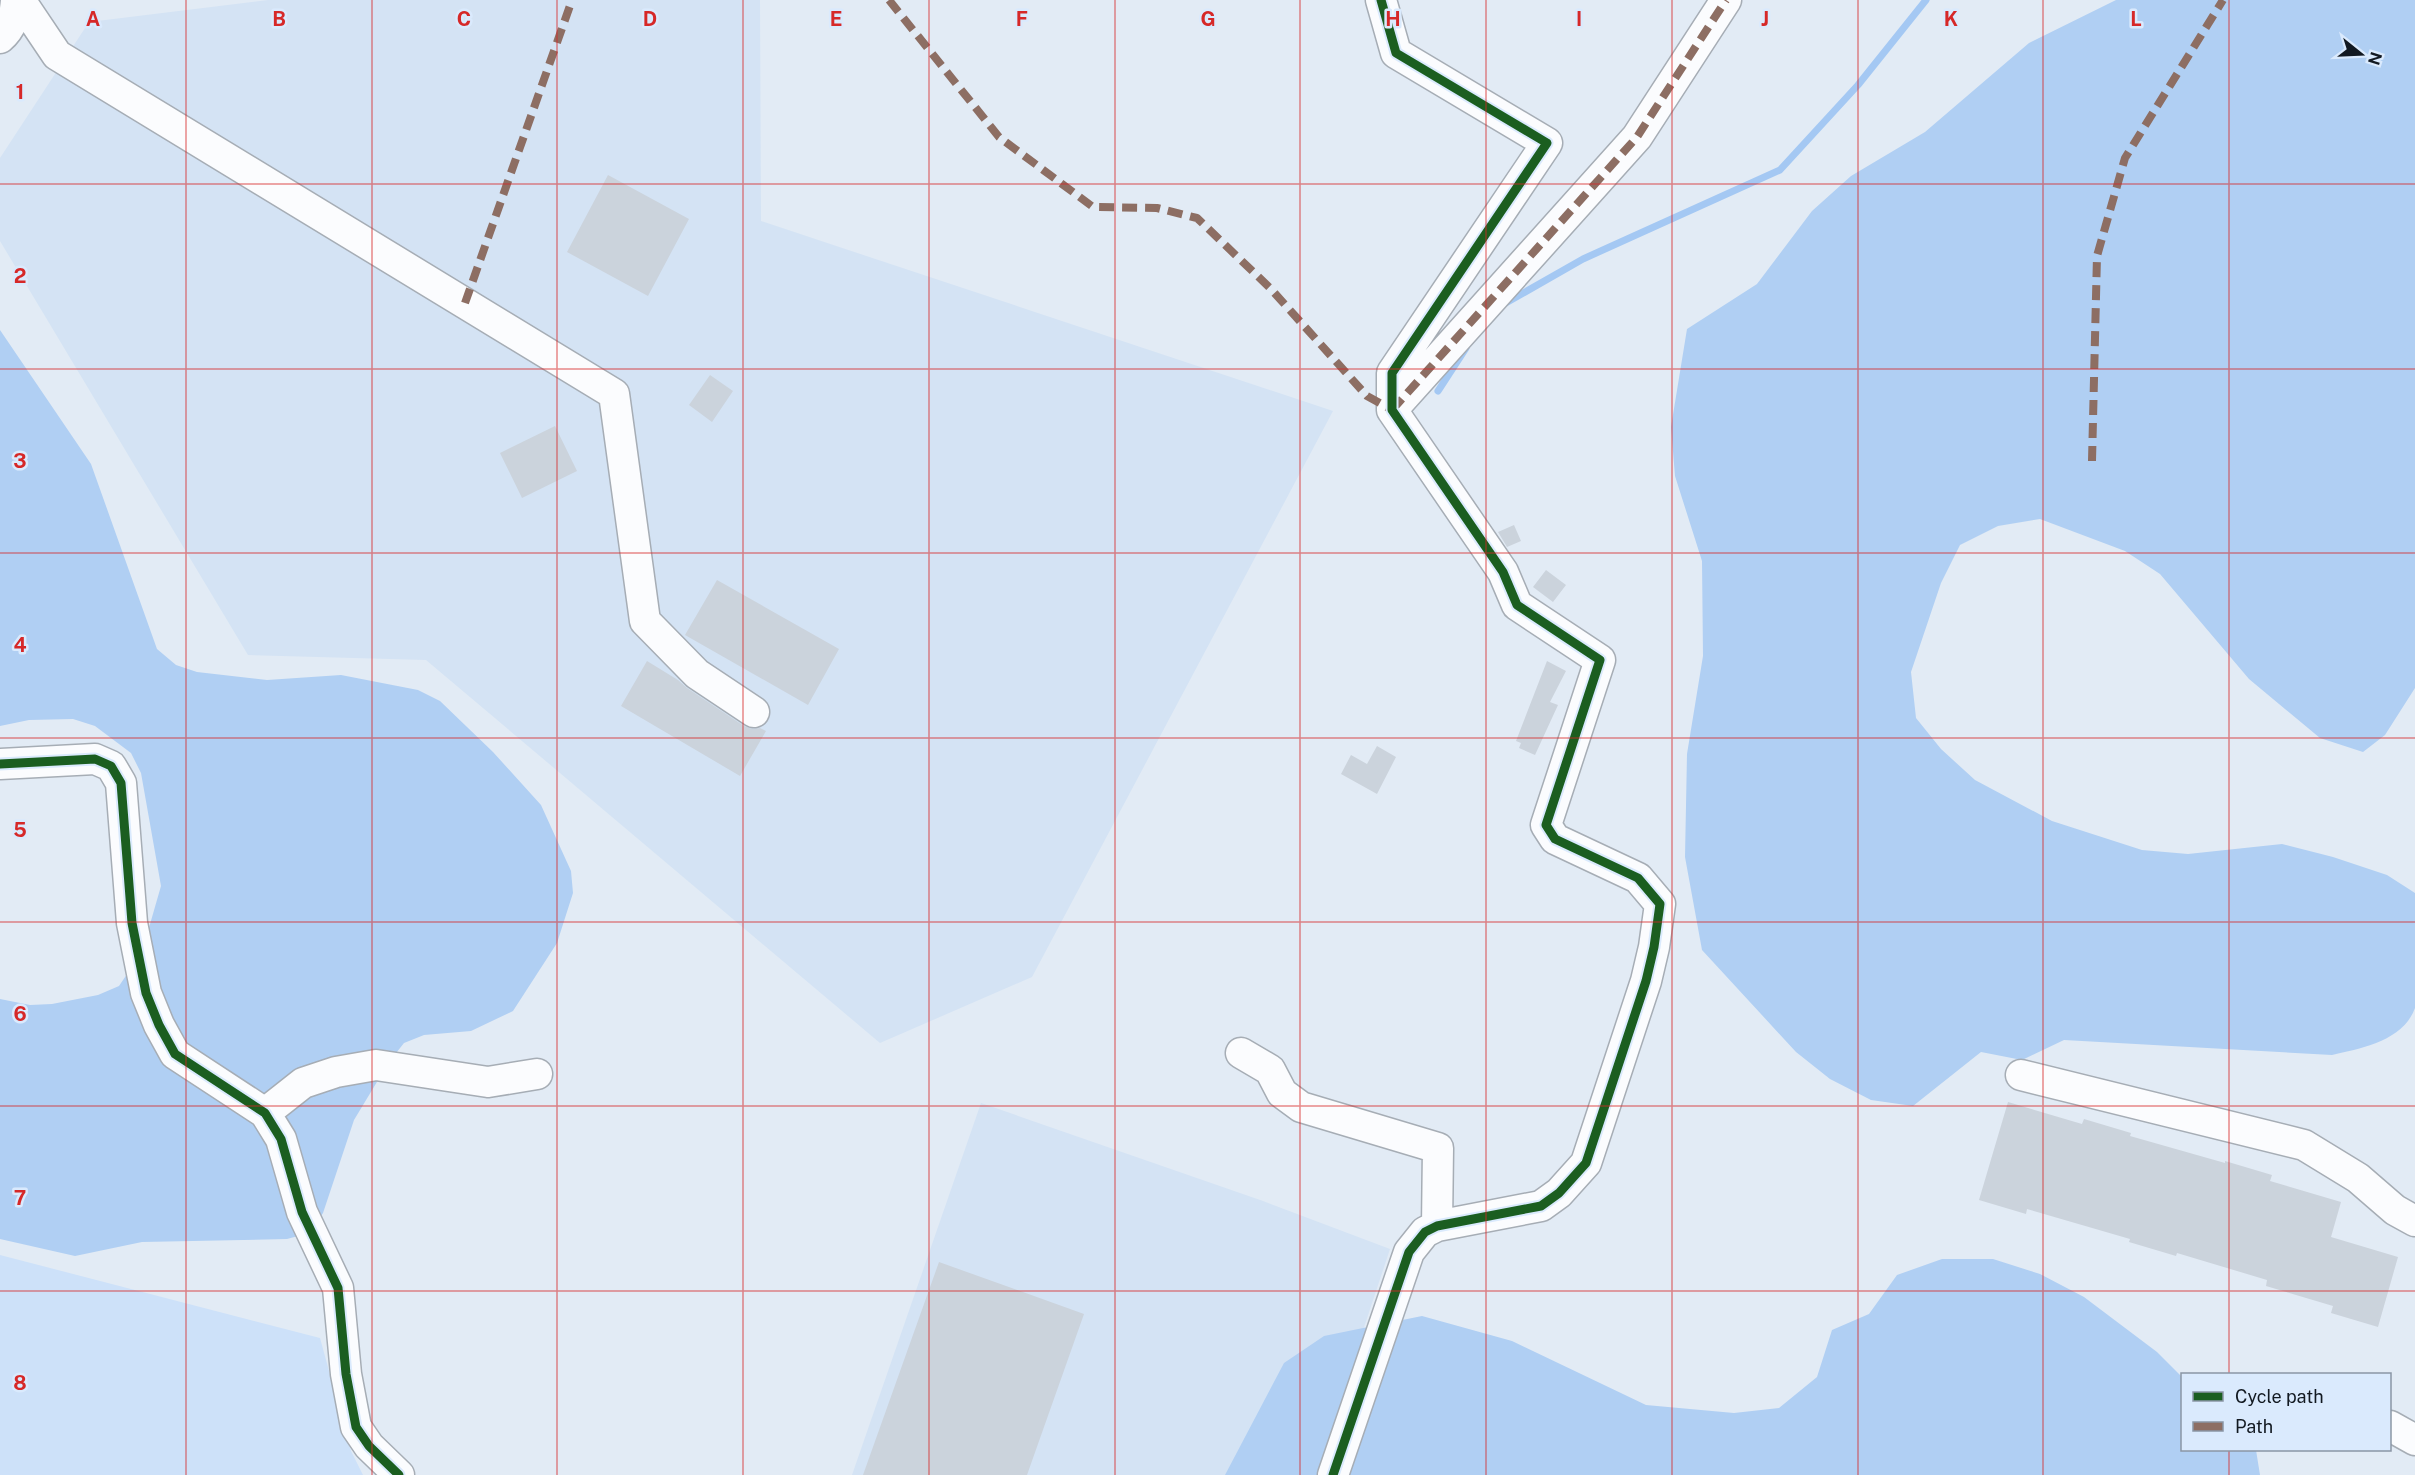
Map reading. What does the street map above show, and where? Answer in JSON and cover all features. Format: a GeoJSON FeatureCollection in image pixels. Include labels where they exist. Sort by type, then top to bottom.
{"type":"FeatureCollection","features":[{"type":"Feature","properties":{"kind":"street"},"geometry":{"type":"LineString","coordinates":[[0,38],[8,31],[18,0]]}},
{"type":"Feature","properties":{"kind":"street"},"geometry":{"type":"LineString","coordinates":[[18,0],[57,55],[614,394],[645,621],[697,674],[754,711]]}},
{"type":"Feature","properties":{"kind":"street"},"geometry":{"type":"LineString","coordinates":[[1333,1475],[1409,1252],[1425,1233],[1437,1226],[1541,1206],[1560,1193],[1586,1163],[1646,981],[1660,904],[1638,878],[1555,838],[1546,825],[1600,660],[1517,605],[1503,572],[1392,410],[1392,373],[1547,142],[1396,52],[1381,0]]}},
{"type":"Feature","properties":{"kind":"street"},"geometry":{"type":"LineString","coordinates":[[1392,410],[1637,137],[1726,0]]}},
{"type":"Feature","properties":{"kind":"street"},"geometry":{"type":"LineString","coordinates":[[0,764],[95,759],[111,766],[121,783],[132,923],[146,993],[159,1025],[175,1054],[265,1113],[280,1139],[302,1212],[338,1288],[346,1374],[356,1426],[369,1446],[399,1475]]}},
{"type":"Feature","properties":{"kind":"street"},"geometry":{"type":"LineString","coordinates":[[1241,1053],[1270,1070],[1282,1093],[1301,1107],[1438,1148],[1437,1226]]}},
{"type":"Feature","properties":{"kind":"street"},"geometry":{"type":"LineString","coordinates":[[265,1113],[303,1083],[336,1072],[376,1065],[488,1082],[537,1074]]}},
{"type":"Feature","properties":{"kind":"street"},"geometry":{"type":"LineString","coordinates":[[2021,1076],[2304,1145],[2358,1178],[2395,1210],[2415,1221]]}},
{"type":"Feature","properties":{"kind":"street"},"geometry":{"type":"LineString","coordinates":[[2391,1427],[2415,1440]]}},
{"type":"Feature","properties":{"kind":"shaded area"},"geometry":{"type":"Polygon","coordinates":[[[268,0],[760,0],[761,221],[1333,411],[1032,977],[880,1043],[426,660],[248,655],[0,241],[0,158],[89,22],[268,0]]]}},
{"type":"Feature","properties":{"kind":"shaded area"},"geometry":{"type":"Polygon","coordinates":[[[2116,0],[2415,0],[2415,688],[2385,735],[2363,752],[2320,738],[2249,679],[2160,574],[2125,551],[2040,519],[1998,526],[1960,545],[1941,583],[1911,672],[1916,718],[1941,749],[1975,780],[2052,821],[2142,850],[2188,854],[2282,844],[2333,857],[2387,875],[2415,893],[2415,1008],[2409,1019],[2391,1036],[2368,1046],[2332,1055],[2064,1040],[2022,1060],[1981,1052],[1913,1106],[1871,1100],[1830,1079],[1796,1052],[1702,950],[1685,857],[1687,754],[1703,656],[1702,561],[1675,476],[1671,427],[1687,329],[1757,284],[1812,211],[1851,176],[1925,132],[2029,43],[2116,0]]]}},
{"type":"Feature","properties":{"kind":"shaded area"},"geometry":{"type":"Polygon","coordinates":[[[0,330],[91,464],[157,649],[176,665],[197,672],[267,680],[341,675],[418,690],[440,701],[493,752],[541,805],[571,871],[573,893],[557,943],[513,1011],[471,1031],[424,1035],[404,1043],[389,1062],[354,1120],[323,1213],[309,1233],[287,1239],[142,1242],[75,1256],[0,1239],[0,999],[30,1005],[52,1004],[98,995],[119,986],[142,952],[161,886],[141,773],[131,753],[95,726],[73,719],[29,720],[0,726],[0,330]]]}},
{"type":"Feature","properties":{"kind":"shaded area"},"geometry":{"type":"Polygon","coordinates":[[[981,1103],[1263,1201],[1390,1249],[1315,1475],[852,1475],[981,1103]]]}},
{"type":"Feature","properties":{"kind":"shaded area"},"geometry":{"type":"Polygon","coordinates":[[[0,1255],[320,1338],[351,1451],[363,1475],[0,1475],[0,1255]]]}},
{"type":"Feature","properties":{"kind":"shaded area"},"geometry":{"type":"Polygon","coordinates":[[[1942,1259],[1993,1259],[2040,1274],[2084,1297],[2157,1352],[2181,1376],[2181,1451],[2256,1451],[2260,1475],[1225,1475],[1284,1363],[1324,1336],[1422,1316],[1512,1341],[1646,1405],[1734,1413],[1779,1408],[1817,1377],[1832,1330],[1869,1314],[1897,1275],[1942,1259]]]}},
{"type":"Feature","properties":{"kind":"building"},"geometry":{"type":"Polygon","coordinates":[[[608,175],[689,219],[648,296],[567,252],[608,175]]]}},
{"type":"Feature","properties":{"kind":"building"},"geometry":{"type":"Polygon","coordinates":[[[710,375],[733,391],[712,422],[689,405],[710,375]]]}},
{"type":"Feature","properties":{"kind":"building"},"geometry":{"type":"Polygon","coordinates":[[[555,426],[577,471],[522,498],[500,453],[555,426]]]}},
{"type":"Feature","properties":{"kind":"building"},"geometry":{"type":"Polygon","coordinates":[[[1514,525],[1521,541],[1507,547],[1498,532],[1514,525]]]}},
{"type":"Feature","properties":{"kind":"building"},"geometry":{"type":"Polygon","coordinates":[[[1546,570],[1566,585],[1553,602],[1533,587],[1546,570]]]}},
{"type":"Feature","properties":{"kind":"building"},"geometry":{"type":"Polygon","coordinates":[[[717,580],[839,649],[808,705],[685,635],[717,580]]]}},
{"type":"Feature","properties":{"kind":"building"},"geometry":{"type":"Polygon","coordinates":[[[647,661],[744,726],[766,731],[740,776],[621,706],[647,661]]]}},
{"type":"Feature","properties":{"kind":"building"},"geometry":{"type":"Polygon","coordinates":[[[1547,661],[1566,671],[1550,702],[1558,705],[1535,755],[1519,748],[1521,743],[1516,741],[1547,661]]]}},
{"type":"Feature","properties":{"kind":"building"},"geometry":{"type":"Polygon","coordinates":[[[1377,746],[1396,757],[1377,794],[1341,774],[1351,755],[1367,764],[1377,746]]]}},
{"type":"Feature","properties":{"kind":"building"},"geometry":{"type":"Polygon","coordinates":[[[2008,1102],[2082,1124],[2084,1119],[2131,1133],[2130,1136],[2272,1175],[2270,1181],[2341,1202],[2331,1237],[2398,1257],[2378,1327],[2331,1313],[2333,1306],[2266,1286],[2267,1280],[2177,1253],[2176,1256],[2129,1242],[2130,1239],[2027,1209],[2026,1214],[1979,1200],[2008,1102]]]}},
{"type":"Feature","properties":{"kind":"building"},"geometry":{"type":"Polygon","coordinates":[[[939,1262],[1084,1314],[1027,1475],[863,1475],[939,1262]]]}},
{"type":"Feature","properties":{"kind":"waterway"},"geometry":{"type":"LineString","coordinates":[[1504,304],[1583,259],[1780,170],[1858,85],[1926,0]]}},
{"type":"Feature","properties":{"kind":"waterway"},"geometry":{"type":"LineString","coordinates":[[1438,391],[1466,348]]}},
{"type":"Feature","properties":{"kind":"marked path"},"geometry":{"type":"LineString","coordinates":[[465,303],[572,0]]}},
{"type":"Feature","properties":{"kind":"marked path"},"geometry":{"type":"LineString","coordinates":[[889,0],[999,137],[1093,207],[1157,208],[1197,218],[1270,288],[1367,396],[1392,410]]}},
{"type":"Feature","properties":{"kind":"marked path"},"geometry":{"type":"LineString","coordinates":[[1392,410],[1637,137],[1726,0]]}},
{"type":"Feature","properties":{"kind":"marked path"},"geometry":{"type":"LineString","coordinates":[[2092,461],[2097,256],[2125,158],[2223,0]]}},
{"type":"Feature","properties":{"kind":"cycle path"},"geometry":{"type":"LineString","coordinates":[[1333,1475],[1409,1252],[1425,1232],[1437,1226],[1541,1206],[1559,1193],[1586,1163],[1646,981],[1660,904],[1638,878],[1555,839],[1546,825],[1600,660],[1517,605],[1503,572],[1392,410],[1392,373],[1547,143],[1396,53],[1381,0]]}},
{"type":"Feature","properties":{"kind":"cycle path"},"geometry":{"type":"LineString","coordinates":[[0,764],[95,759],[111,766],[121,783],[132,923],[146,993],[159,1025],[175,1054],[265,1113],[281,1139],[302,1212],[338,1288],[346,1374],[356,1427],[369,1446],[399,1475]]}}]}
